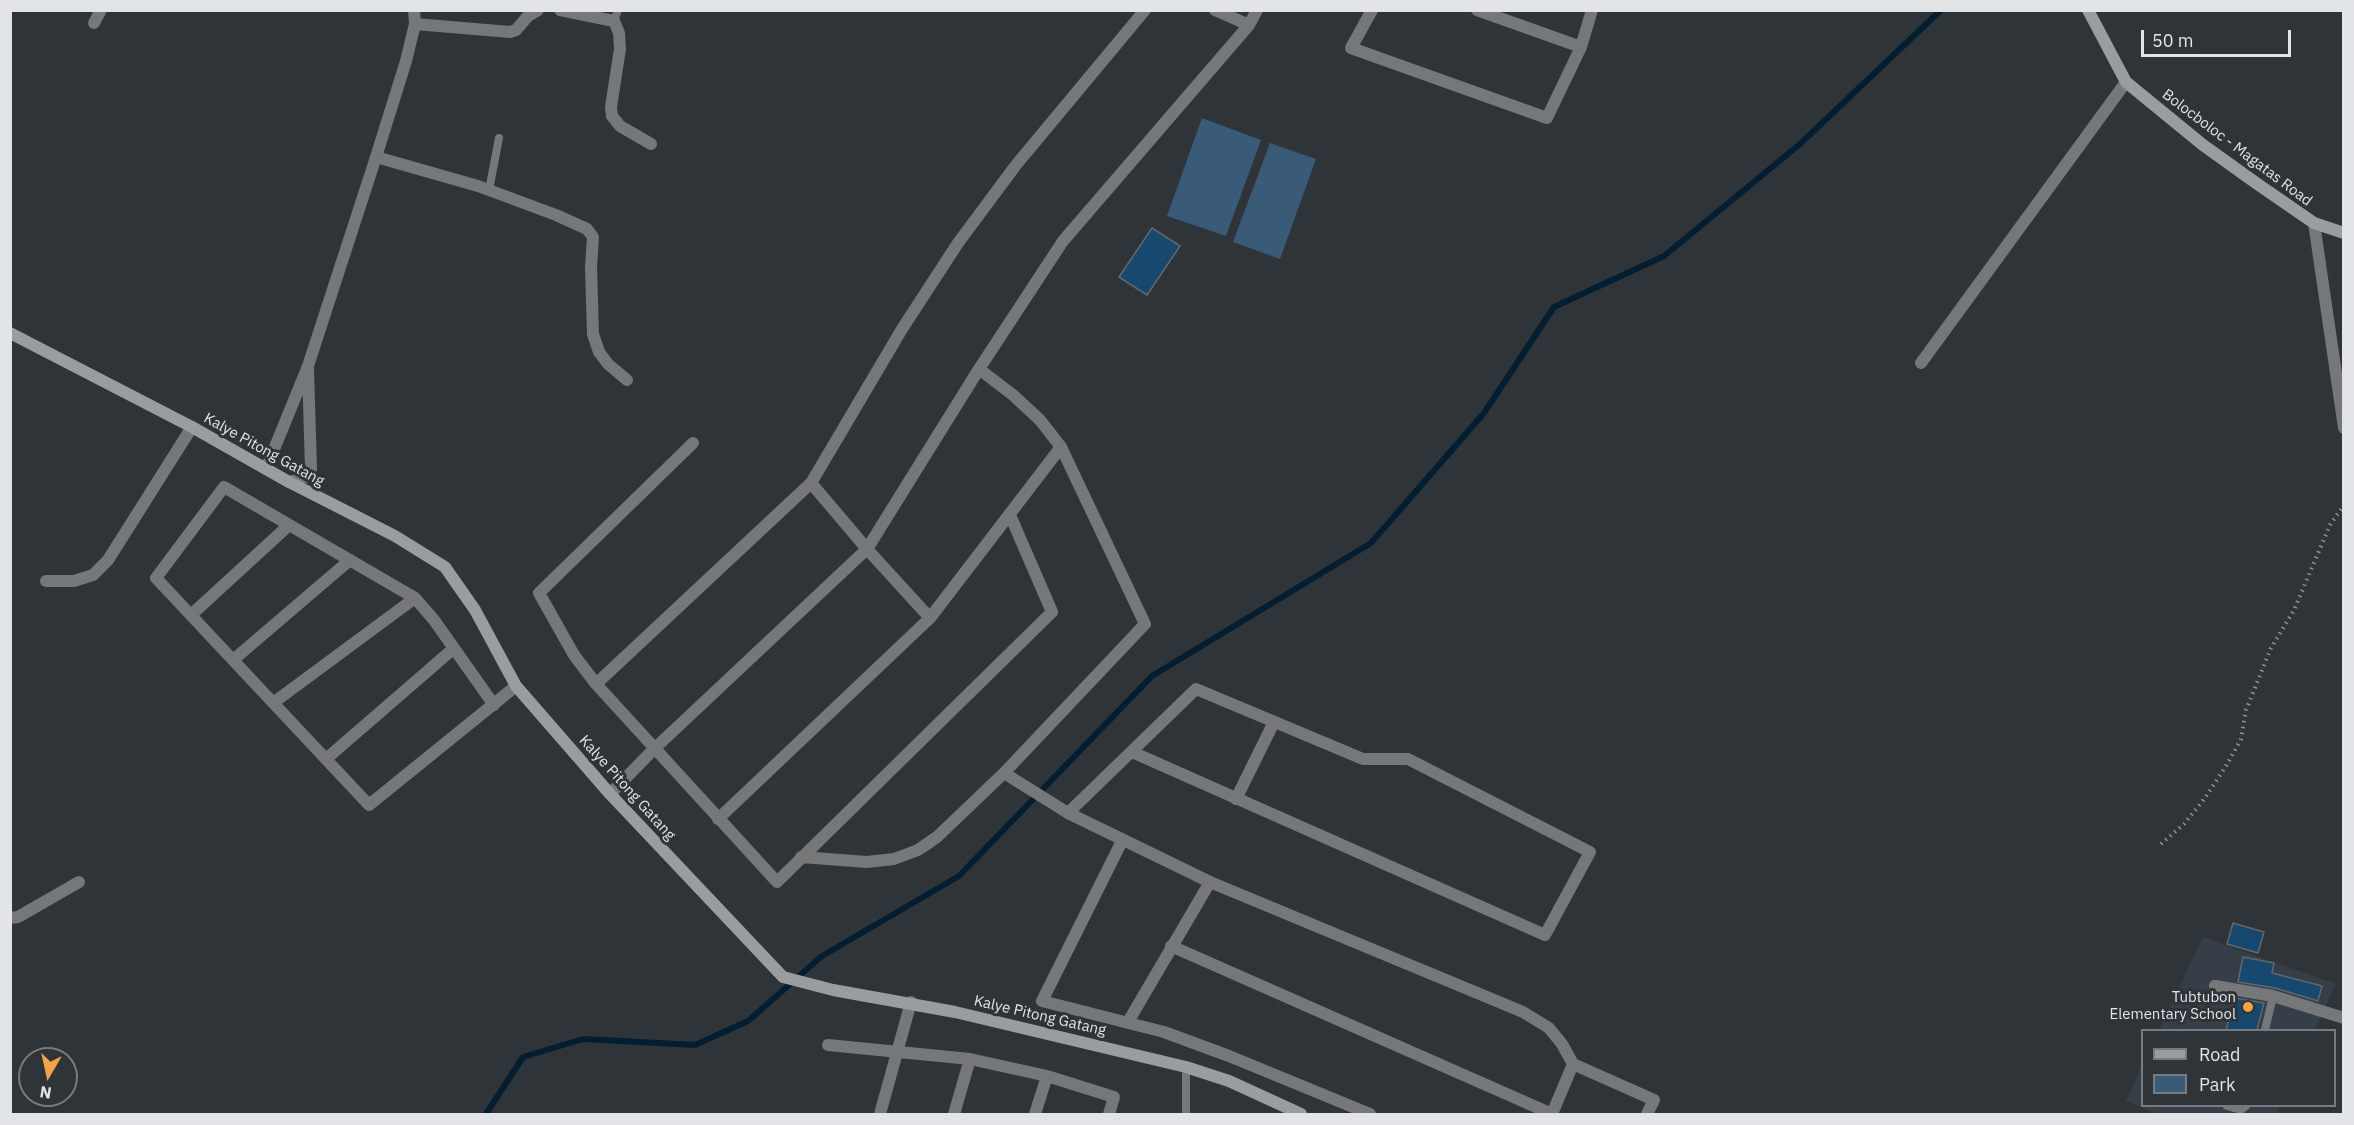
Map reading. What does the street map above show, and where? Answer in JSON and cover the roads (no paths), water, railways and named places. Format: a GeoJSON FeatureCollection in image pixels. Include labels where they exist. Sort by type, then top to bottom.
{"type":"FeatureCollection","features":[{"type":"Feature","properties":{"kind":"street"},"geometry":{"type":"LineString","coordinates":[[94,23],[101,10]]}},
{"type":"Feature","properties":{"kind":"street"},"geometry":{"type":"LineString","coordinates":[[266,469],[308,366],[376,157],[406,61],[415,24],[414,10]]}},
{"type":"Feature","properties":{"kind":"street"},"geometry":{"type":"LineString","coordinates":[[415,24],[513,32],[528,16],[538,10]]}},
{"type":"Feature","properties":{"kind":"street"},"geometry":{"type":"LineString","coordinates":[[560,10],[616,16],[620,49],[610,106],[612,116],[620,126],[651,144]]}},
{"type":"Feature","properties":{"kind":"street"},"geometry":{"type":"LineString","coordinates":[[596,684],[811,483],[902,329],[958,243],[1016,165],[1144,10]]}},
{"type":"Feature","properties":{"kind":"street"},"geometry":{"type":"LineString","coordinates":[[1215,10],[1249,25]]}},
{"type":"Feature","properties":{"kind":"street"},"geometry":{"type":"LineString","coordinates":[[610,794],[654,749],[867,549],[979,369],[1063,242],[1249,25],[1257,10]]}},
{"type":"Feature","properties":{"kind":"street"},"geometry":{"type":"LineString","coordinates":[[1372,10],[1351,48],[1546,118],[1581,46],[1592,10]]}},
{"type":"Feature","properties":{"kind":"street"},"geometry":{"type":"LineString","coordinates":[[1477,10],[1581,46]]}},
{"type":"Feature","properties":{"kind":"street","name":"Bolocboloc - Magatas Road"},"geometry":{"type":"LineString","coordinates":[[2088,10],[2126,82],[2203,145],[2314,223],[2343,233]]}},
{"type":"Feature","properties":{"kind":"street"},"geometry":{"type":"LineString","coordinates":[[1921,363],[2126,82]]}},
{"type":"Feature","properties":{"kind":"street"},"geometry":{"type":"LineString","coordinates":[[376,157],[489,190],[556,214],[591,233],[593,241],[591,267],[593,334],[599,352],[608,364],[627,380]]}},
{"type":"Feature","properties":{"kind":"street"},"geometry":{"type":"LineString","coordinates":[[2314,223],[2343,428]]}},
{"type":"Feature","properties":{"kind":"street","name":"Kalye Pitong Gatang"},"geometry":{"type":"LineString","coordinates":[[10,333],[395,536],[445,567],[475,610],[516,686],[610,794],[783,976],[814,985],[911,1002],[1101,1045],[1186,1067],[1229,1081],[1301,1114]]}},
{"type":"Feature","properties":{"kind":"street"},"geometry":{"type":"LineString","coordinates":[[289,482],[306,477],[311,469],[308,366]]}},
{"type":"Feature","properties":{"kind":"street"},"geometry":{"type":"LineString","coordinates":[[801,857],[867,862],[894,859],[918,850],[937,837],[1004,773],[1145,624],[1061,447],[1040,420],[1013,395],[979,369]]}},
{"type":"Feature","properties":{"kind":"street"},"geometry":{"type":"LineString","coordinates":[[46,581],[74,581],[93,575],[108,560],[192,427]]}},
{"type":"Feature","properties":{"kind":"street"},"geometry":{"type":"LineString","coordinates":[[693,443],[539,593],[574,655],[596,684],[777,882],[1052,612],[1010,515]]}},
{"type":"Feature","properties":{"kind":"street"},"geometry":{"type":"LineString","coordinates":[[718,819],[930,618],[1061,447]]}},
{"type":"Feature","properties":{"kind":"street"},"geometry":{"type":"LineString","coordinates":[[811,483],[930,618]]}},
{"type":"Feature","properties":{"kind":"street"},"geometry":{"type":"LineString","coordinates":[[494,705],[434,620],[415,598],[224,487],[156,578],[369,805],[494,705],[516,686]]}},
{"type":"Feature","properties":{"kind":"street"},"geometry":{"type":"LineString","coordinates":[[191,615],[288,526]]}},
{"type":"Feature","properties":{"kind":"street"},"geometry":{"type":"LineString","coordinates":[[233,660],[350,560]]}},
{"type":"Feature","properties":{"kind":"street"},"geometry":{"type":"LineString","coordinates":[[273,703],[415,598]]}},
{"type":"Feature","properties":{"kind":"street"},"geometry":{"type":"LineString","coordinates":[[326,759],[453,649]]}},
{"type":"Feature","properties":{"kind":"street"},"geometry":{"type":"LineString","coordinates":[[1068,813],[1196,690],[1363,759],[1408,759],[1590,852],[1545,935],[1132,752]]}},
{"type":"Feature","properties":{"kind":"street"},"geometry":{"type":"LineString","coordinates":[[1236,799],[1274,722]]}},
{"type":"Feature","properties":{"kind":"street"},"geometry":{"type":"LineString","coordinates":[[1004,773],[1068,813],[1210,882],[1523,1012],[1549,1028],[1562,1044],[1573,1064],[1654,1100],[1647,1114]]}},
{"type":"Feature","properties":{"kind":"street"},"geometry":{"type":"LineString","coordinates":[[1122,841],[1042,1001],[1128,1022],[1229,1056],[1370,1114]]}},
{"type":"Feature","properties":{"kind":"street"},"geometry":{"type":"LineString","coordinates":[[10,918],[18,917],[79,882]]}},
{"type":"Feature","properties":{"kind":"street"},"geometry":{"type":"LineString","coordinates":[[1128,1022],[1210,882]]}},
{"type":"Feature","properties":{"kind":"street"},"geometry":{"type":"LineString","coordinates":[[1172,946],[1552,1114],[1573,1064]]}},
{"type":"Feature","properties":{"kind":"street"},"geometry":{"type":"LineString","coordinates":[[2215,986],[2273,996],[2343,1018]]}},
{"type":"Feature","properties":{"kind":"street"},"geometry":{"type":"LineString","coordinates":[[880,1114],[911,1002]]}},
{"type":"Feature","properties":{"kind":"street"},"geometry":{"type":"LineString","coordinates":[[828,1045],[898,1050],[970,1059],[1047,1076],[1114,1097],[1110,1114]]}},
{"type":"Feature","properties":{"kind":"street"},"geometry":{"type":"LineString","coordinates":[[954,1114],[970,1059]]}},
{"type":"Feature","properties":{"kind":"street"},"geometry":{"type":"LineString","coordinates":[[1035,1114],[1047,1076]]}},
{"type":"Feature","properties":{"kind":"lane"},"geometry":{"type":"LineString","coordinates":[[489,190],[499,138]]}},
{"type":"Feature","properties":{"kind":"lane"},"geometry":{"type":"LineString","coordinates":[[2265,1029],[2273,996]]}},
{"type":"Feature","properties":{"kind":"lane"},"geometry":{"type":"LineString","coordinates":[[1186,1067],[1186,1114]]}},
{"type":"Feature","properties":{"kind":"lane"},"geometry":{"type":"LineString","coordinates":[[2230,1107],[2241,1110],[2245,1107]]}},
{"type":"Feature","properties":{"kind":"waterway"},"geometry":{"type":"LineString","coordinates":[[486,1114],[523,1057],[583,1039],[695,1045],[748,1021],[822,956],[959,876],[1152,676],[1371,543],[1484,413],[1554,307],[1664,256],[1800,144],[1941,10]]}},
{"type":"Feature","properties":{"kind":"place","name":"Tubtubon Elementary School"},"geometry":{"type":"Point","coordinates":[2248,1007]}}]}
